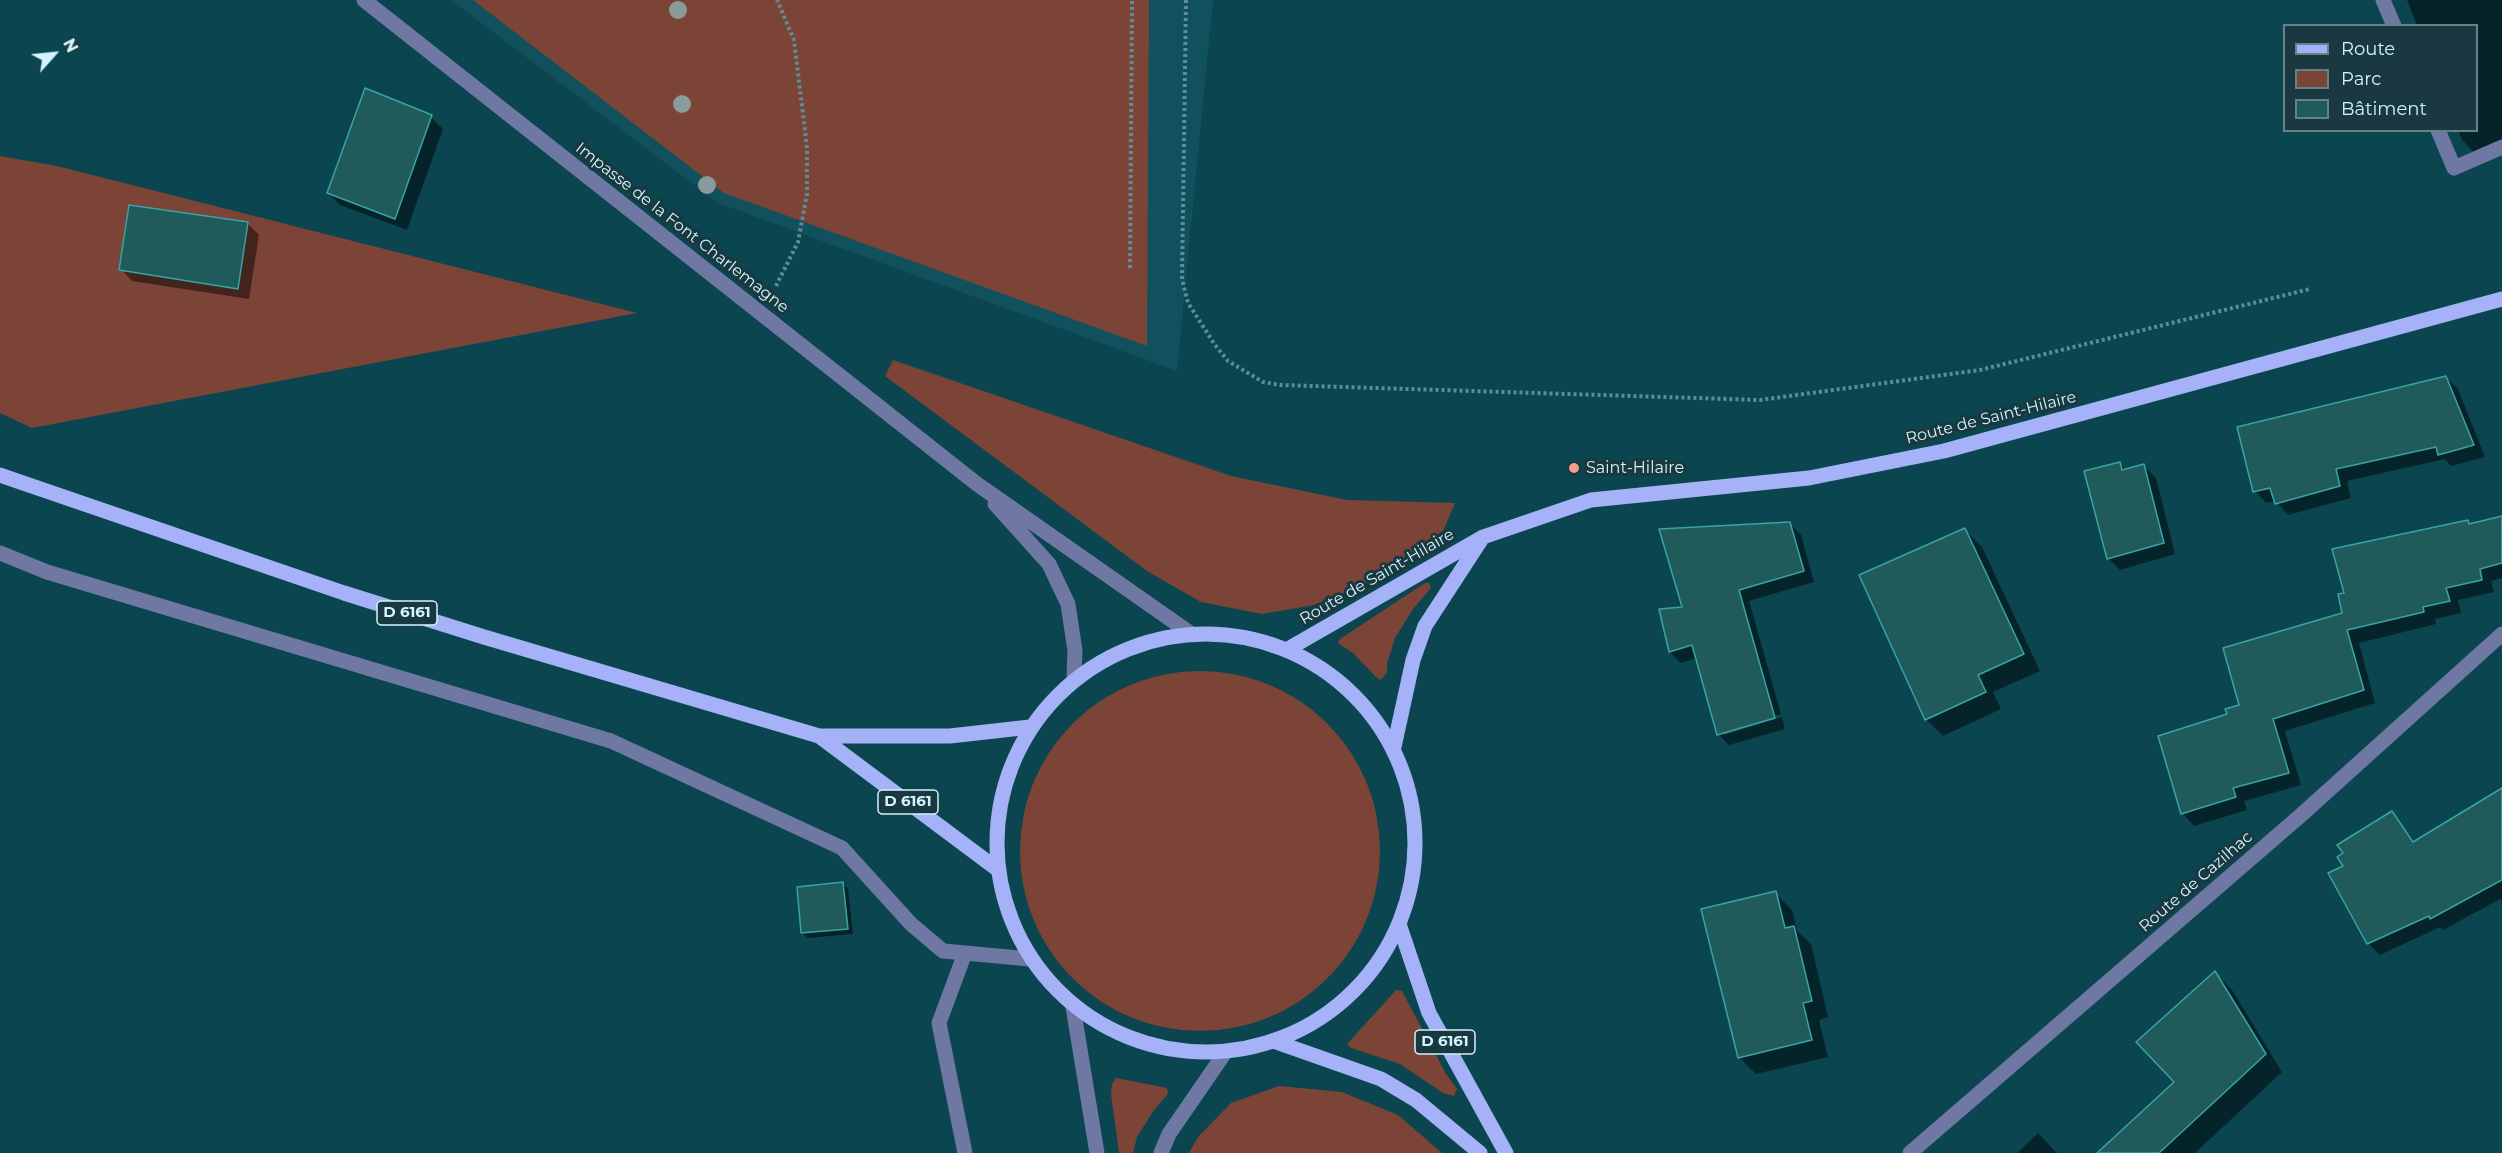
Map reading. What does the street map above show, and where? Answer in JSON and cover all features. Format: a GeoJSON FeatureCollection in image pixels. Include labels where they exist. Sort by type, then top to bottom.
{"type":"FeatureCollection","features":[{"type":"Feature","properties":{"kind":"main road","name":"Route de Saint-Hilaire"},"geometry":{"type":"LineString","coordinates":[[1288,649],[1483,537],[1591,500],[1809,478],[1944,451],[2502,299]]}},
{"type":"Feature","properties":{"kind":"main road","name":"D 6161"},"geometry":{"type":"LineString","coordinates":[[0,475],[365,600],[819,736],[950,736],[1030,727]]}},
{"type":"Feature","properties":{"kind":"main road","name":"Route de Saint-Hilaire"},"geometry":{"type":"LineString","coordinates":[[1394,747],[1413,660],[1425,626],[1483,537]]}},
{"type":"Feature","properties":{"kind":"main road"},"geometry":{"type":"LineString","coordinates":[[1190,633],[1249,636],[1288,649],[1348,687],[1394,747],[1417,830],[1414,884],[1399,924],[1355,993],[1276,1042],[1247,1052],[1224,1054],[1151,1047],[1073,1007],[1048,983],[1030,959],[997,869],[1004,782],[1030,727],[1074,675],[1133,644],[1190,633]]}},
{"type":"Feature","properties":{"kind":"main road","name":"D 6161"},"geometry":{"type":"LineString","coordinates":[[819,736],[997,869]]}},
{"type":"Feature","properties":{"kind":"main road","name":"D 6161"},"geometry":{"type":"LineString","coordinates":[[1399,924],[1429,1013],[1506,1153]]}},
{"type":"Feature","properties":{"kind":"main road"},"geometry":{"type":"LineString","coordinates":[[1276,1042],[1381,1079],[1416,1100],[1480,1153]]}},
{"type":"Feature","properties":{"kind":"street","name":"Impasse de la Font Charlemagne"},"geometry":{"type":"LineString","coordinates":[[364,0],[977,484]]}},
{"type":"Feature","properties":{"kind":"street"},"geometry":{"type":"LineString","coordinates":[[2383,0],[2393,24]]}},
{"type":"Feature","properties":{"kind":"street"},"geometry":{"type":"LineString","coordinates":[[2439,132],[2454,168],[2502,147]]}},
{"type":"Feature","properties":{"kind":"street"},"geometry":{"type":"LineString","coordinates":[[977,484],[1190,633]]}},
{"type":"Feature","properties":{"kind":"street"},"geometry":{"type":"LineString","coordinates":[[977,484],[1049,564],[1068,604],[1075,651],[1074,675]]}},
{"type":"Feature","properties":{"kind":"street"},"geometry":{"type":"LineString","coordinates":[[0,553],[47,572],[611,741],[842,848],[910,924],[944,951],[1030,959]]}},
{"type":"Feature","properties":{"kind":"street","name":"Route de Cazilhac"},"geometry":{"type":"LineString","coordinates":[[1910,1153],[2290,824],[2502,634]]}},
{"type":"Feature","properties":{"kind":"street"},"geometry":{"type":"LineString","coordinates":[[965,953],[939,1023],[965,1153]]}},
{"type":"Feature","properties":{"kind":"street"},"geometry":{"type":"LineString","coordinates":[[1073,1007],[1097,1153]]}},
{"type":"Feature","properties":{"kind":"street"},"geometry":{"type":"LineString","coordinates":[[1161,1153],[1169,1134],[1224,1054]]}},
{"type":"Feature","properties":{"kind":"path"},"geometry":{"type":"LineString","coordinates":[[762,313],[798,242],[807,194],[807,147],[794,40],[777,0]]}},
{"type":"Feature","properties":{"kind":"path"},"geometry":{"type":"LineString","coordinates":[[1130,268],[1132,0]]}},
{"type":"Feature","properties":{"kind":"path"},"geometry":{"type":"LineString","coordinates":[[1186,0],[1182,279],[1188,303],[1215,345],[1228,360],[1263,382],[1280,385],[1760,400],[1980,370],[2310,289]]}},
{"type":"Feature","properties":{"kind":"shaded area"},"geometry":{"type":"Polygon","coordinates":[[[451,0],[1213,0],[1177,371],[718,203],[451,0]]]}},
{"type":"Feature","properties":{"kind":"green space"},"geometry":{"type":"Polygon","coordinates":[[[473,0],[1149,0],[1147,346],[724,193],[473,0]]]}},
{"type":"Feature","properties":{"kind":"green space"},"geometry":{"type":"Polygon","coordinates":[[[0,156],[57,166],[637,313],[32,428],[0,413],[0,156]]]}},
{"type":"Feature","properties":{"kind":"green space"},"geometry":{"type":"Polygon","coordinates":[[[893,360],[1231,476],[1347,500],[1455,503],[1443,531],[1362,586],[1314,605],[1262,614],[1201,602],[1147,571],[885,376],[893,360]]]}},
{"type":"Feature","properties":{"kind":"green space"},"geometry":{"type":"Polygon","coordinates":[[[1425,583],[1429,583],[1431,588],[1413,609],[1395,638],[1387,663],[1387,672],[1381,680],[1353,653],[1338,643],[1340,639],[1425,583]]]}},
{"type":"Feature","properties":{"kind":"green space"},"geometry":{"type":"Polygon","coordinates":[[[1200,671],[1235,674],[1269,684],[1300,701],[1328,723],[1350,751],[1367,782],[1377,816],[1380,851],[1377,886],[1367,920],[1350,951],[1328,979],[1300,1001],[1269,1018],[1235,1028],[1200,1031],[1165,1028],[1131,1018],[1100,1001],[1072,979],[1050,951],[1033,920],[1023,886],[1020,851],[1023,816],[1033,782],[1050,751],[1072,723],[1100,701],[1131,684],[1165,674],[1200,671]]]}},
{"type":"Feature","properties":{"kind":"green space"},"geometry":{"type":"Polygon","coordinates":[[[1396,990],[1402,991],[1446,1074],[1457,1089],[1454,1096],[1443,1093],[1400,1064],[1351,1048],[1347,1044],[1396,990]]]}},
{"type":"Feature","properties":{"kind":"green space"},"geometry":{"type":"Polygon","coordinates":[[[1116,1078],[1167,1088],[1168,1094],[1154,1110],[1137,1137],[1133,1153],[1119,1153],[1111,1094],[1112,1084],[1116,1078]]]}},
{"type":"Feature","properties":{"kind":"green space"},"geometry":{"type":"Polygon","coordinates":[[[1279,1086],[1342,1092],[1398,1115],[1442,1153],[1189,1153],[1198,1137],[1231,1103],[1279,1086]]]}},
{"type":"Feature","properties":{"kind":"building"},"geometry":{"type":"Polygon","coordinates":[[[365,88],[432,115],[395,219],[327,193],[365,88]]]}},
{"type":"Feature","properties":{"kind":"building"},"geometry":{"type":"Polygon","coordinates":[[[129,205],[248,222],[238,289],[119,270],[129,205]]]}},
{"type":"Feature","properties":{"kind":"building"},"geometry":{"type":"Polygon","coordinates":[[[2446,376],[2474,445],[2438,455],[2436,447],[2336,469],[2340,486],[2275,504],[2270,488],[2253,492],[2237,427],[2446,376]]]}},
{"type":"Feature","properties":{"kind":"building"},"geometry":{"type":"Polygon","coordinates":[[[2120,462],[2122,470],[2144,464],[2164,543],[2107,559],[2084,471],[2120,462]]]}},
{"type":"Feature","properties":{"kind":"building"},"geometry":{"type":"Polygon","coordinates":[[[2502,516],[2502,563],[2480,569],[2482,580],[2446,588],[2450,601],[2423,607],[2424,612],[2347,630],[2364,690],[2273,719],[2289,773],[2233,788],[2236,797],[2181,814],[2158,736],[2227,714],[2225,709],[2239,705],[2223,648],[2342,613],[2338,594],[2344,593],[2332,549],[2468,520],[2469,524],[2502,516]]]}},
{"type":"Feature","properties":{"kind":"building"},"geometry":{"type":"Polygon","coordinates":[[[1790,522],[1804,571],[1739,590],[1775,718],[1717,735],[1692,645],[1669,652],[1659,609],[1682,607],[1659,529],[1790,522]]]}},
{"type":"Feature","properties":{"kind":"building"},"geometry":{"type":"Polygon","coordinates":[[[1965,528],[2024,654],[1978,675],[1986,692],[1925,720],[1859,575],[1965,528]]]}},
{"type":"Feature","properties":{"kind":"building"},"geometry":{"type":"Polygon","coordinates":[[[2502,788],[2502,880],[2430,919],[2429,916],[2367,944],[2328,873],[2343,866],[2337,857],[2343,853],[2337,845],[2392,811],[2413,842],[2502,788]]]}},
{"type":"Feature","properties":{"kind":"building"},"geometry":{"type":"Polygon","coordinates":[[[843,882],[848,929],[801,933],[797,887],[843,882]]]}},
{"type":"Feature","properties":{"kind":"building"},"geometry":{"type":"Polygon","coordinates":[[[1776,891],[1785,928],[1794,926],[1812,1001],[1803,1003],[1812,1040],[1738,1058],[1701,909],[1776,891]]]}},
{"type":"Feature","properties":{"kind":"building"},"geometry":{"type":"Polygon","coordinates":[[[2215,971],[2266,1054],[2159,1153],[2097,1153],[2174,1082],[2136,1042],[2215,971]]]}},
{"type":"Feature","properties":{"kind":"place","name":"Saint-Hilaire"},"geometry":{"type":"Point","coordinates":[1574,468]}}]}
